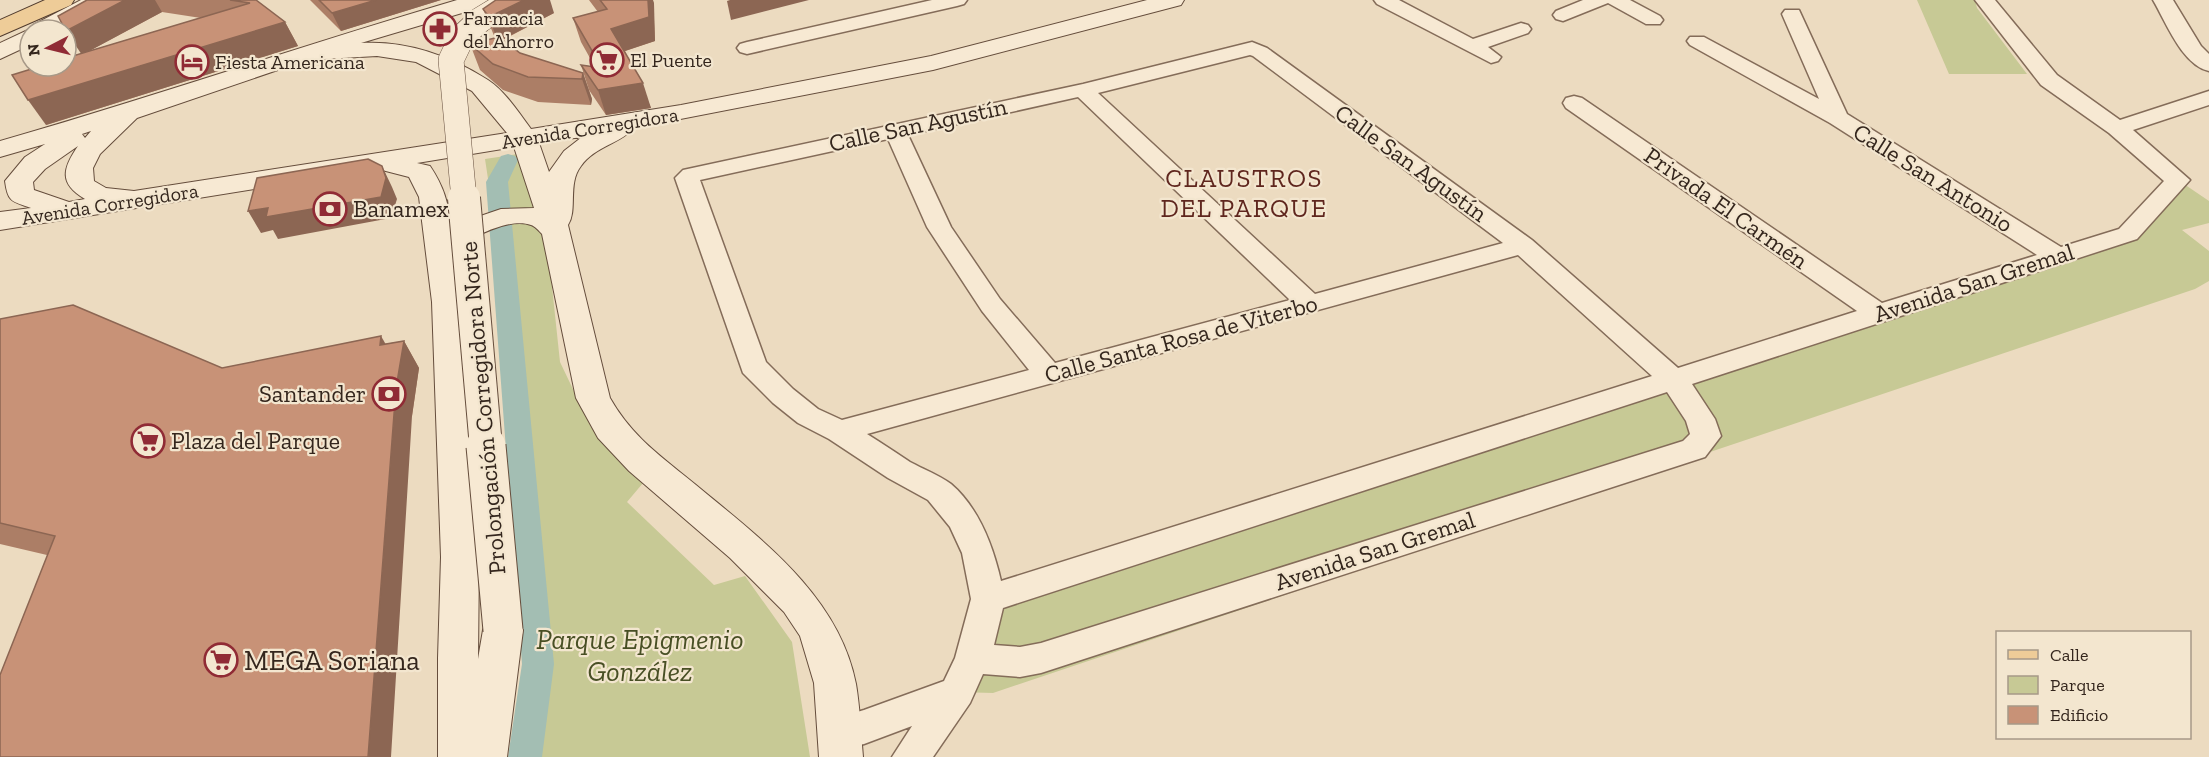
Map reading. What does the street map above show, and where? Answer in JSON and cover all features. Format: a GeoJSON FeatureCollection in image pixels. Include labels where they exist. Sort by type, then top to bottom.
{"type":"FeatureCollection","features":[{"type":"Feature","properties":{"kind":"main road"},"geometry":{"type":"LineString","coordinates":[[0,27],[49,0]]}},
{"type":"Feature","properties":{"kind":"main road"},"geometry":{"type":"LineString","coordinates":[[0,27],[63,0]]}},
{"type":"Feature","properties":{"kind":"main road"},"geometry":{"type":"LineString","coordinates":[[64,18],[98,0]]}},
{"type":"Feature","properties":{"kind":"main road"},"geometry":{"type":"LineString","coordinates":[[0,149],[136,110],[305,52],[481,0]]}},
{"type":"Feature","properties":{"kind":"main road","name":"Prolongación Corregidora Norte"},"geometry":{"type":"LineString","coordinates":[[485,757],[503,630],[451,60],[462,37],[480,20],[513,0]]}},
{"type":"Feature","properties":{"kind":"main road","name":"Avenida Corregidora"},"geometry":{"type":"LineString","coordinates":[[0,221],[681,113],[933,63],[1173,0]]}},
{"type":"Feature","properties":{"kind":"main road"},"geometry":{"type":"LineString","coordinates":[[0,51],[18,42]]}},
{"type":"Feature","properties":{"kind":"main road"},"geometry":{"type":"LineString","coordinates":[[305,52],[376,49],[422,56],[481,86],[524,138],[556,231],[593,398],[610,429],[641,462],[744,547],[798,601],[818,630],[835,683],[841,745]]}},
{"type":"Feature","properties":{"kind":"main road"},"geometry":{"type":"LineString","coordinates":[[136,110],[108,129],[91,148],[79,168],[81,185],[100,196],[145,198]]}},
{"type":"Feature","properties":{"kind":"main road"},"geometry":{"type":"LineString","coordinates":[[556,231],[560,180],[568,161],[607,133],[681,113]]}},
{"type":"Feature","properties":{"kind":"main road"},"geometry":{"type":"LineString","coordinates":[[69,210],[21,195],[18,181],[34,163],[99,121]]}},
{"type":"Feature","properties":{"kind":"main road"},"geometry":{"type":"LineString","coordinates":[[380,161],[420,172],[433,197],[440,245],[452,378],[460,557],[460,757]]}},
{"type":"Feature","properties":{"kind":"main road"},"geometry":{"type":"LineString","coordinates":[[440,245],[457,233],[489,222],[518,216],[539,217],[556,231]]}},
{"type":"Feature","properties":{"kind":"street"},"geometry":{"type":"LineString","coordinates":[[747,48],[930,3],[957,0]]}},
{"type":"Feature","properties":{"kind":"street"},"geometry":{"type":"LineString","coordinates":[[1384,0],[1491,57]]}},
{"type":"Feature","properties":{"kind":"street"},"geometry":{"type":"LineString","coordinates":[[1563,15],[1600,0]]}},
{"type":"Feature","properties":{"kind":"street"},"geometry":{"type":"LineString","coordinates":[[1615,0],[1653,20]]}},
{"type":"Feature","properties":{"kind":"street"},"geometry":{"type":"LineString","coordinates":[[1984,0],[2049,80],[2117,128],[2209,98]]}},
{"type":"Feature","properties":{"kind":"street"},"geometry":{"type":"LineString","coordinates":[[2163,0],[2193,50],[2209,65]]}},
{"type":"Feature","properties":{"kind":"street"},"geometry":{"type":"LineString","coordinates":[[1792,14],[1838,118]]}},
{"type":"Feature","properties":{"kind":"street"},"geometry":{"type":"LineString","coordinates":[[1472,46],[1521,29]]}},
{"type":"Feature","properties":{"kind":"street","name":"Calle San Antonio"},"geometry":{"type":"LineString","coordinates":[[1697,41],[1838,118],[2057,256]]}},
{"type":"Feature","properties":{"kind":"street","name":"Calle San Agustín"},"geometry":{"type":"LineString","coordinates":[[911,757],[957,692],[973,658],[988,599],[978,553],[963,520],[939,492],[899,470],[840,431],[808,416],[783,396],[753,366],[687,178],[696,173],[1083,90],[1251,48],[1523,246],[1673,380]]}},
{"type":"Feature","properties":{"kind":"street"},"geometry":{"type":"LineString","coordinates":[[1083,90],[1310,304]]}},
{"type":"Feature","properties":{"kind":"street","name":"Privada El Carmén"},"geometry":{"type":"LineString","coordinates":[[1574,103],[1879,314]]}},
{"type":"Feature","properties":{"kind":"street","name":"Avenida San Gremal"},"geometry":{"type":"LineString","coordinates":[[988,599],[2128,234],[2178,180],[2117,128]]}},
{"type":"Feature","properties":{"kind":"street"},"geometry":{"type":"LineString","coordinates":[[896,130],[939,227],[991,305],[1050,376]]}},
{"type":"Feature","properties":{"kind":"street","name":"Calle Santa Rosa de Viterbo"},"geometry":{"type":"LineString","coordinates":[[840,431],[1050,376],[1523,246]]}},
{"type":"Feature","properties":{"kind":"street","name":"Avenida San Gremal"},"geometry":{"type":"LineString","coordinates":[[973,658],[1020,662],[1041,658],[1694,449],[1706,436],[1700,419],[1673,380]]}},
{"type":"Feature","properties":{"kind":"street"},"geometry":{"type":"LineString","coordinates":[[841,745],[864,728],[957,692]]}},
{"type":"Feature","properties":{"kind":"green space"},"geometry":{"type":"Polygon","coordinates":[[[1917,0],[1975,0],[1977,8],[2027,74],[1949,74],[1917,0]]]}},
{"type":"Feature","properties":{"kind":"green space","name":"Parque Epigmenio González"},"geometry":{"type":"Polygon","coordinates":[[[524,153],[548,249],[560,362],[591,427],[643,483],[627,502],[714,585],[745,576],[792,642],[810,757],[511,757],[513,726],[539,667],[516,363],[485,159],[524,153]]]}},
{"type":"Feature","properties":{"kind":"green space"},"geometry":{"type":"Polygon","coordinates":[[[2178,180],[2209,201],[2209,223],[2182,230],[2209,251],[2209,281],[2195,289],[993,693],[957,692],[988,599],[2128,234],[2178,180]]]}},
{"type":"Feature","properties":{"kind":"building"},"geometry":{"type":"Polygon","coordinates":[[[87,0],[125,0],[78,25],[78,18],[59,18],[58,16],[87,0]]]}},
{"type":"Feature","properties":{"kind":"building"},"geometry":{"type":"Polygon","coordinates":[[[230,0],[256,0],[285,22],[28,100],[12,75],[18,73],[18,78],[78,78],[78,54],[250,3],[230,0]]]}},
{"type":"Feature","properties":{"kind":"building"},"geometry":{"type":"Polygon","coordinates":[[[319,0],[376,0],[332,13],[319,0]]]}},
{"type":"Feature","properties":{"kind":"building"},"geometry":{"type":"Polygon","coordinates":[[[496,0],[524,0],[489,17],[483,9],[496,0]]]}},
{"type":"Feature","properties":{"kind":"building"},"geometry":{"type":"Polygon","coordinates":[[[600,0],[648,0],[649,17],[611,29],[643,83],[598,90],[581,65],[602,68],[573,18],[607,9],[600,0]]]}},
{"type":"Feature","properties":{"kind":"building"},"geometry":{"type":"Polygon","coordinates":[[[499,37],[520,53],[583,73],[582,79],[528,77],[493,64],[470,44],[499,37]]]}},
{"type":"Feature","properties":{"kind":"building"},"geometry":{"type":"Polygon","coordinates":[[[368,159],[382,166],[386,178],[381,197],[266,217],[268,208],[248,211],[257,178],[368,159]]]}},
{"type":"Feature","properties":{"kind":"building"},"geometry":{"type":"Polygon","coordinates":[[[73,305],[222,368],[381,336],[380,345],[404,341],[396,388],[368,757],[0,757],[0,675],[55,536],[0,523],[0,319],[73,305]]]}},
{"type":"Feature","properties":{"kind":"waterway"},"geometry":{"type":"LineString","coordinates":[[508,160],[497,182],[538,664],[525,757]]}},
{"type":"Feature","properties":{"kind":"place","name":"Farmacia del Ahorro"},"geometry":{"type":"Point","coordinates":[440,29]}},
{"type":"Feature","properties":{"kind":"place","name":"El Puente"},"geometry":{"type":"Point","coordinates":[607,60]}},
{"type":"Feature","properties":{"kind":"place","name":"Fiesta Americana"},"geometry":{"type":"Point","coordinates":[192,62]}},
{"type":"Feature","properties":{"kind":"place","name":"Banamex"},"geometry":{"type":"Point","coordinates":[330,209]}},
{"type":"Feature","properties":{"kind":"place","name":"Santander"},"geometry":{"type":"Point","coordinates":[389,394]}},
{"type":"Feature","properties":{"kind":"place","name":"Plaza del Parque"},"geometry":{"type":"Point","coordinates":[148,441]}},
{"type":"Feature","properties":{"kind":"place","name":"MEGA Soriana"},"geometry":{"type":"Point","coordinates":[221,660]}},
{"type":"Feature","properties":{"kind":"district","name":"CLAUSTROS DEL PARQUE"},"geometry":{"type":"Point","coordinates":[1244,193]}}]}
